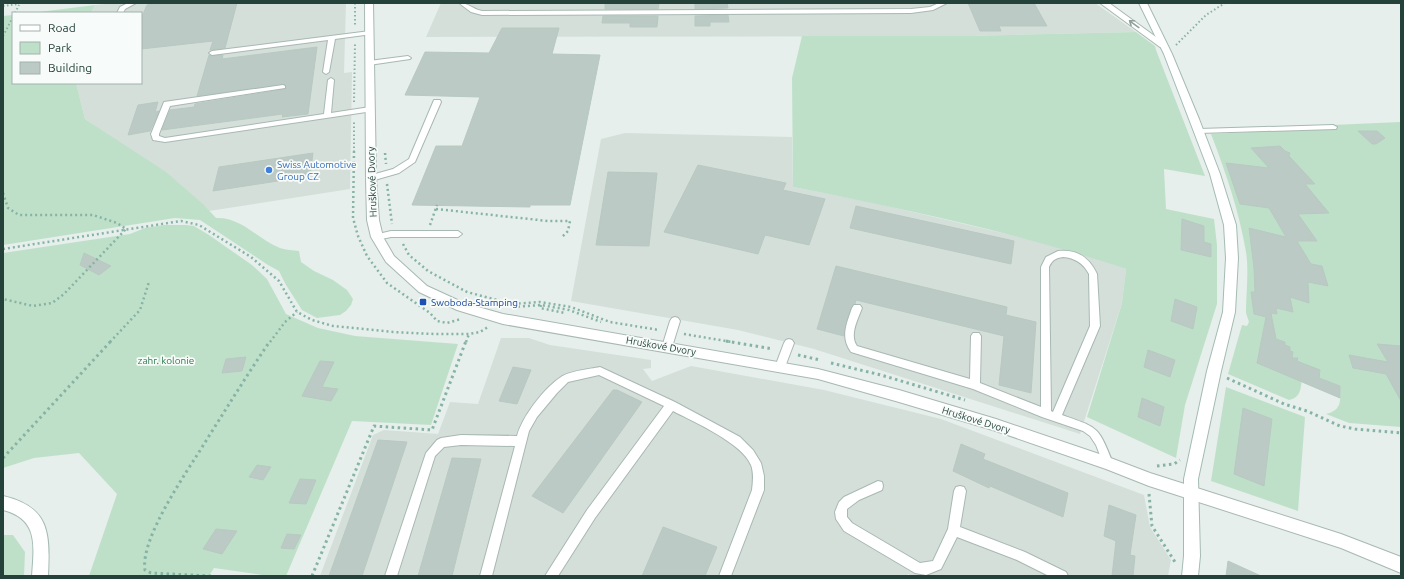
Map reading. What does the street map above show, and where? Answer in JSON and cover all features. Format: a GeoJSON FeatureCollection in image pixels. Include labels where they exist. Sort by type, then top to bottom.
{"type":"FeatureCollection","features":[{"type":"Feature","properties":{"kind":"street","name":"Hruškové Dvory"},"geometry":{"type":"LineString","coordinates":[[369,3],[370,178],[373,220],[377,237],[390,259],[423,289],[461,307],[503,319],[818,374],[899,396],[1108,463],[1148,485],[1192,492],[1341,541],[1401,565]]}},
{"type":"Feature","properties":{"kind":"street"},"geometry":{"type":"LineString","coordinates":[[1104,3],[1165,49]]}},
{"type":"Feature","properties":{"kind":"street"},"geometry":{"type":"LineString","coordinates":[[1143,3],[1165,49],[1199,131],[1215,174],[1230,225],[1232,258],[1229,312],[1214,371],[1192,479],[1192,556],[1190,576]]}},
{"type":"Feature","properties":{"kind":"street"},"geometry":{"type":"LineString","coordinates":[[3,502],[16,505],[25,510],[34,519],[40,530],[40,576]]}},
{"type":"Feature","properties":{"kind":"lane"},"geometry":{"type":"LineString","coordinates":[[120,12],[122,8],[133,3]]}},
{"type":"Feature","properties":{"kind":"lane"},"geometry":{"type":"LineString","coordinates":[[462,3],[473,10],[482,13],[685,14],[778,11],[911,11],[931,9],[944,3]]}},
{"type":"Feature","properties":{"kind":"lane"},"geometry":{"type":"LineString","coordinates":[[685,14],[686,3]]}},
{"type":"Feature","properties":{"kind":"lane"},"geometry":{"type":"LineString","coordinates":[[777,3],[778,11]]}},
{"type":"Feature","properties":{"kind":"lane"},"geometry":{"type":"LineString","coordinates":[[212,53],[370,33]]}},
{"type":"Feature","properties":{"kind":"lane"},"geometry":{"type":"LineString","coordinates":[[326,72],[332,38]]}},
{"type":"Feature","properties":{"kind":"lane"},"geometry":{"type":"LineString","coordinates":[[369,62],[408,58]]}},
{"type":"Feature","properties":{"kind":"lane"},"geometry":{"type":"LineString","coordinates":[[327,115],[330,80]]}},
{"type":"Feature","properties":{"kind":"lane"},"geometry":{"type":"LineString","coordinates":[[283,87],[167,104],[154,134],[156,138],[166,140],[370,109]]}},
{"type":"Feature","properties":{"kind":"lane"},"geometry":{"type":"LineString","coordinates":[[370,178],[396,171],[412,160],[416,154],[437,102]]}},
{"type":"Feature","properties":{"kind":"lane"},"geometry":{"type":"LineString","coordinates":[[1199,131],[1333,127]]}},
{"type":"Feature","properties":{"kind":"lane"},"geometry":{"type":"LineString","coordinates":[[377,237],[391,234],[458,234]]}},
{"type":"Feature","properties":{"kind":"lane"},"geometry":{"type":"LineString","coordinates":[[1046,414],[1044,267],[1051,257],[1058,255],[1071,255],[1086,262],[1090,266],[1093,274],[1095,326],[1056,417]]}},
{"type":"Feature","properties":{"kind":"lane"},"geometry":{"type":"LineString","coordinates":[[857,308],[848,336],[850,346],[854,349],[975,385],[1046,414],[1087,428],[1094,433],[1100,443],[1108,463]]}},
{"type":"Feature","properties":{"kind":"lane"},"geometry":{"type":"LineString","coordinates":[[667,347],[675,320]]}},
{"type":"Feature","properties":{"kind":"lane"},"geometry":{"type":"LineString","coordinates":[[975,385],[976,336]]}},
{"type":"Feature","properties":{"kind":"lane"},"geometry":{"type":"LineString","coordinates":[[780,367],[789,343]]}},
{"type":"Feature","properties":{"kind":"lane"},"geometry":{"type":"LineString","coordinates":[[486,576],[524,430],[533,414],[553,390],[565,380],[600,371],[671,405],[736,440],[750,453],[756,463],[759,476],[758,490],[725,576]]}},
{"type":"Feature","properties":{"kind":"lane"},"geometry":{"type":"LineString","coordinates":[[551,576],[591,514],[671,405]]}},
{"type":"Feature","properties":{"kind":"lane"},"geometry":{"type":"LineString","coordinates":[[391,576],[431,453],[441,443],[461,440],[521,440]]}},
{"type":"Feature","properties":{"kind":"lane"},"geometry":{"type":"LineString","coordinates":[[878,486],[846,501],[841,512],[842,520],[848,527],[919,569],[926,569],[937,565],[954,530],[960,491]]}},
{"type":"Feature","properties":{"kind":"lane"},"geometry":{"type":"LineString","coordinates":[[954,530],[1021,556],[1062,576]]}},
{"type":"Feature","properties":{"kind":"path"},"geometry":{"type":"LineString","coordinates":[[354,224],[355,3]]}},
{"type":"Feature","properties":{"kind":"path"},"geometry":{"type":"LineString","coordinates":[[1165,49],[1206,15],[1225,3]]}},
{"type":"Feature","properties":{"kind":"path"},"geometry":{"type":"LineString","coordinates":[[3,6],[19,4],[15,12]]}},
{"type":"Feature","properties":{"kind":"path"},"geometry":{"type":"LineString","coordinates":[[3,36],[12,19]]}},
{"type":"Feature","properties":{"kind":"path"},"geometry":{"type":"LineString","coordinates":[[396,171],[398,177],[390,180],[387,185],[391,222],[392,224],[397,225]]}},
{"type":"Feature","properties":{"kind":"path"},"geometry":{"type":"LineString","coordinates":[[3,193],[8,208],[19,215],[93,215],[117,223],[126,230]]}},
{"type":"Feature","properties":{"kind":"path"},"geometry":{"type":"LineString","coordinates":[[430,226],[437,205]]}},
{"type":"Feature","properties":{"kind":"path"},"geometry":{"type":"LineString","coordinates":[[436,208],[548,221],[570,221],[568,231],[561,238]]}},
{"type":"Feature","properties":{"kind":"path"},"geometry":{"type":"LineString","coordinates":[[3,249],[181,221],[198,225],[251,257],[279,281],[297,312],[312,320],[333,326],[393,332],[469,334],[432,430],[374,426],[312,576]]}},
{"type":"Feature","properties":{"kind":"path"},"geometry":{"type":"LineString","coordinates":[[3,299],[33,306],[52,303],[64,294],[126,230]]}},
{"type":"Feature","properties":{"kind":"path"},"geometry":{"type":"LineString","coordinates":[[3,458],[140,310],[144,303],[144,290],[149,282]]}},
{"type":"Feature","properties":{"kind":"path"},"geometry":{"type":"LineString","coordinates":[[543,302],[540,308],[565,313]]}},
{"type":"Feature","properties":{"kind":"path"},"geometry":{"type":"LineString","coordinates":[[212,576],[151,573],[145,570],[144,563],[151,539],[164,509],[245,378],[275,334],[285,322],[297,312]]}},
{"type":"Feature","properties":{"kind":"path"},"geometry":{"type":"LineString","coordinates":[[485,324],[490,326]]}},
{"type":"Feature","properties":{"kind":"path"},"geometry":{"type":"LineString","coordinates":[[1214,371],[1284,404],[1307,411],[1340,426],[1355,429],[1401,433]]}},
{"type":"Feature","properties":{"kind":"path"},"geometry":{"type":"LineString","coordinates":[[1176,564],[1152,526],[1148,485],[1151,467],[1174,464],[1180,460],[1183,454]]}},
{"type":"Feature","properties":{"kind":"shaded area"},"geometry":{"type":"Polygon","coordinates":[[[115,3],[346,3],[344,73],[352,72],[350,189],[209,211],[164,172],[85,119],[76,84],[142,84],[142,12],[92,12],[95,5],[115,3]]]}},
{"type":"Feature","properties":{"kind":"shaded area"},"geometry":{"type":"Polygon","coordinates":[[[441,3],[1095,3],[1136,32],[969,36],[426,37],[441,3]]]}},
{"type":"Feature","properties":{"kind":"shaded area"},"geometry":{"type":"Polygon","coordinates":[[[625,133],[792,137],[793,187],[866,201],[1015,236],[1077,252],[1126,269],[1122,303],[1080,434],[814,349],[738,330],[571,301],[601,139],[625,133]]]}},
{"type":"Feature","properties":{"kind":"shaded area"},"geometry":{"type":"Polygon","coordinates":[[[501,338],[529,338],[550,345],[651,360],[651,368],[643,369],[652,381],[691,366],[824,390],[941,419],[1144,495],[1150,527],[1171,560],[1168,576],[912,576],[908,574],[907,576],[320,576],[373,435],[384,430],[438,434],[450,402],[478,404],[501,338]]]}},
{"type":"Feature","properties":{"kind":"green space"},"geometry":{"type":"Polygon","coordinates":[[[95,5],[92,12],[39,12],[95,5]]]}},
{"type":"Feature","properties":{"kind":"green space"},"geometry":{"type":"Polygon","coordinates":[[[12,15],[12,84],[76,84],[85,119],[166,172],[203,204],[216,218],[234,221],[280,248],[299,251],[301,262],[314,271],[333,280],[347,290],[353,299],[351,305],[346,311],[340,315],[317,318],[302,310],[279,271],[200,220],[175,218],[3,245],[3,16],[12,15]]]}},
{"type":"Feature","properties":{"kind":"green space"},"geometry":{"type":"Polygon","coordinates":[[[1136,32],[1155,46],[1205,176],[1164,169],[1166,209],[1214,219],[1217,245],[1217,304],[1185,405],[1176,458],[1087,417],[1122,303],[1126,269],[1003,233],[877,204],[793,187],[792,78],[802,36],[969,36],[1136,32]]]}},
{"type":"Feature","properties":{"kind":"green space"},"geometry":{"type":"Polygon","coordinates":[[[1400,122],[1401,427],[1349,423],[1326,414],[1338,407],[1340,400],[1340,386],[1303,372],[1299,393],[1297,396],[1289,400],[1228,374],[1242,325],[1247,326],[1249,322],[1246,313],[1247,259],[1236,207],[1211,134],[1335,128],[1332,125],[1400,122]]]}},
{"type":"Feature","properties":{"kind":"green space","name":"zahr. kolonie"},"geometry":{"type":"Polygon","coordinates":[[[164,225],[194,226],[209,235],[252,265],[267,279],[286,314],[318,328],[355,336],[458,344],[431,425],[352,421],[286,576],[269,576],[214,568],[209,576],[89,576],[117,494],[79,453],[34,458],[3,468],[3,253],[130,234],[145,228],[164,225]]]}},
{"type":"Feature","properties":{"kind":"green space"},"geometry":{"type":"Polygon","coordinates":[[[1226,387],[1305,417],[1298,511],[1211,481],[1226,387]]]}},
{"type":"Feature","properties":{"kind":"green space"},"geometry":{"type":"Polygon","coordinates":[[[3,535],[13,535],[25,552],[24,576],[3,576],[3,535]]]}},
{"type":"Feature","properties":{"kind":"building"},"geometry":{"type":"Polygon","coordinates":[[[160,3],[237,3],[225,48],[210,50],[213,41],[142,49],[142,17],[147,5],[160,3]]]}},
{"type":"Feature","properties":{"kind":"building"},"geometry":{"type":"Polygon","coordinates":[[[695,3],[727,3],[728,8],[695,9],[695,3]]]}},
{"type":"Feature","properties":{"kind":"building"},"geometry":{"type":"Polygon","coordinates":[[[968,3],[1034,3],[1047,26],[999,26],[1001,31],[980,31],[968,3]]]}},
{"type":"Feature","properties":{"kind":"building"},"geometry":{"type":"Polygon","coordinates":[[[605,4],[659,4],[658,9],[605,9],[605,4]]]}},
{"type":"Feature","properties":{"kind":"building"},"geometry":{"type":"Polygon","coordinates":[[[728,15],[729,22],[710,22],[710,26],[695,26],[695,16],[728,15]]]}},
{"type":"Feature","properties":{"kind":"building"},"geometry":{"type":"Polygon","coordinates":[[[603,16],[658,16],[657,27],[630,27],[630,23],[602,23],[603,16]]]}},
{"type":"Feature","properties":{"kind":"building"},"geometry":{"type":"Polygon","coordinates":[[[502,28],[559,28],[552,54],[600,55],[570,205],[530,205],[530,207],[412,205],[436,146],[462,146],[480,97],[405,95],[425,52],[489,53],[502,28]]]}},
{"type":"Feature","properties":{"kind":"building"},"geometry":{"type":"Polygon","coordinates":[[[317,47],[308,114],[282,117],[283,114],[162,130],[170,110],[194,107],[195,104],[286,89],[286,86],[283,84],[197,96],[209,55],[223,55],[222,59],[317,47]]]}},
{"type":"Feature","properties":{"kind":"building"},"geometry":{"type":"Polygon","coordinates":[[[158,102],[155,112],[159,111],[150,131],[128,135],[138,105],[158,102]]]}},
{"type":"Feature","properties":{"kind":"building"},"geometry":{"type":"Polygon","coordinates":[[[1358,131],[1377,131],[1385,138],[1376,144],[1372,144],[1358,131]]]}},
{"type":"Feature","properties":{"kind":"building"},"geometry":{"type":"Polygon","coordinates":[[[1280,146],[1285,151],[1290,153],[1289,156],[1315,184],[1305,184],[1329,213],[1298,214],[1317,241],[1297,241],[1311,264],[1322,266],[1328,286],[1308,282],[1309,303],[1290,297],[1293,312],[1276,308],[1277,314],[1271,313],[1276,339],[1285,342],[1285,345],[1290,347],[1290,351],[1293,352],[1292,358],[1298,358],[1297,361],[1320,370],[1319,378],[1340,386],[1340,398],[1257,363],[1266,317],[1254,314],[1251,292],[1255,292],[1254,268],[1249,228],[1286,237],[1269,208],[1240,204],[1226,163],[1269,168],[1251,148],[1280,146]]]}},
{"type":"Feature","properties":{"kind":"building"},"geometry":{"type":"Polygon","coordinates":[[[313,153],[310,176],[213,191],[219,167],[313,153]]]}},
{"type":"Feature","properties":{"kind":"building"},"geometry":{"type":"Polygon","coordinates":[[[698,165],[786,183],[783,190],[825,199],[809,245],[765,235],[758,254],[664,232],[698,165]]]}},
{"type":"Feature","properties":{"kind":"building"},"geometry":{"type":"Polygon","coordinates":[[[608,172],[657,173],[649,246],[596,245],[608,172]]]}},
{"type":"Feature","properties":{"kind":"building"},"geometry":{"type":"Polygon","coordinates":[[[856,206],[1014,241],[1011,264],[850,228],[856,206]]]}},
{"type":"Feature","properties":{"kind":"building"},"geometry":{"type":"Polygon","coordinates":[[[1182,219],[1204,226],[1204,242],[1211,244],[1211,257],[1181,250],[1182,219]]]}},
{"type":"Feature","properties":{"kind":"building"},"geometry":{"type":"Polygon","coordinates":[[[84,253],[111,266],[99,275],[80,265],[84,253]]]}},
{"type":"Feature","properties":{"kind":"building"},"geometry":{"type":"Polygon","coordinates":[[[836,266],[1007,307],[1006,315],[1036,322],[1031,393],[999,385],[1004,336],[856,300],[847,319],[844,336],[817,329],[836,266]]]}},
{"type":"Feature","properties":{"kind":"building"},"geometry":{"type":"Polygon","coordinates":[[[1175,299],[1197,307],[1193,329],[1171,321],[1175,299]]]}},
{"type":"Feature","properties":{"kind":"building"},"geometry":{"type":"Polygon","coordinates":[[[1377,344],[1401,346],[1401,401],[1386,374],[1353,368],[1349,355],[1388,362],[1377,344]]]}},
{"type":"Feature","properties":{"kind":"building"},"geometry":{"type":"Polygon","coordinates":[[[1148,350],[1175,360],[1170,377],[1144,367],[1148,350]]]}},
{"type":"Feature","properties":{"kind":"building"},"geometry":{"type":"Polygon","coordinates":[[[246,357],[242,371],[222,373],[226,359],[246,357]]]}},
{"type":"Feature","properties":{"kind":"building"},"geometry":{"type":"Polygon","coordinates":[[[320,361],[334,362],[322,387],[338,389],[331,401],[302,396],[320,361]]]}},
{"type":"Feature","properties":{"kind":"building"},"geometry":{"type":"Polygon","coordinates":[[[513,367],[531,370],[517,404],[499,401],[513,367]]]}},
{"type":"Feature","properties":{"kind":"building"},"geometry":{"type":"Polygon","coordinates":[[[613,390],[617,390],[642,402],[563,513],[532,496],[613,390]]]}},
{"type":"Feature","properties":{"kind":"building"},"geometry":{"type":"Polygon","coordinates":[[[1142,398],[1164,407],[1160,426],[1138,417],[1142,398]]]}},
{"type":"Feature","properties":{"kind":"building"},"geometry":{"type":"Polygon","coordinates":[[[1243,408],[1272,419],[1264,486],[1234,474],[1243,408]]]}},
{"type":"Feature","properties":{"kind":"building"},"geometry":{"type":"Polygon","coordinates":[[[378,440],[407,442],[362,576],[329,576],[378,440]]]}},
{"type":"Feature","properties":{"kind":"building"},"geometry":{"type":"Polygon","coordinates":[[[961,444],[985,454],[983,459],[1068,493],[1063,517],[990,486],[989,488],[953,471],[961,444]]]}},
{"type":"Feature","properties":{"kind":"building"},"geometry":{"type":"Polygon","coordinates":[[[452,458],[481,459],[452,576],[418,576],[452,458]]]}},
{"type":"Feature","properties":{"kind":"building"},"geometry":{"type":"Polygon","coordinates":[[[257,465],[271,467],[263,480],[249,477],[257,465]]]}},
{"type":"Feature","properties":{"kind":"building"},"geometry":{"type":"Polygon","coordinates":[[[300,479],[316,480],[306,504],[289,503],[300,479]]]}},
{"type":"Feature","properties":{"kind":"building"},"geometry":{"type":"Polygon","coordinates":[[[1109,505],[1136,515],[1130,555],[1135,556],[1133,576],[1112,576],[1116,541],[1104,536],[1109,505]]]}},
{"type":"Feature","properties":{"kind":"building"},"geometry":{"type":"Polygon","coordinates":[[[663,527],[717,547],[705,576],[642,576],[663,527]]]}},
{"type":"Feature","properties":{"kind":"building"},"geometry":{"type":"Polygon","coordinates":[[[216,529],[237,531],[222,554],[203,549],[216,529]]]}},
{"type":"Feature","properties":{"kind":"building"},"geometry":{"type":"Polygon","coordinates":[[[287,534],[301,535],[294,549],[281,548],[287,534]]]}},
{"type":"Feature","properties":{"kind":"building"},"geometry":{"type":"Polygon","coordinates":[[[1228,561],[1261,576],[1226,576],[1228,561]]]}},
{"type":"Feature","properties":{"kind":"place","name":"Swiss Automotive Group CZ"},"geometry":{"type":"Point","coordinates":[269,170]}},
{"type":"Feature","properties":{"kind":"place","name":"Swoboda-Stamping"},"geometry":{"type":"Point","coordinates":[423,302]}}]}
